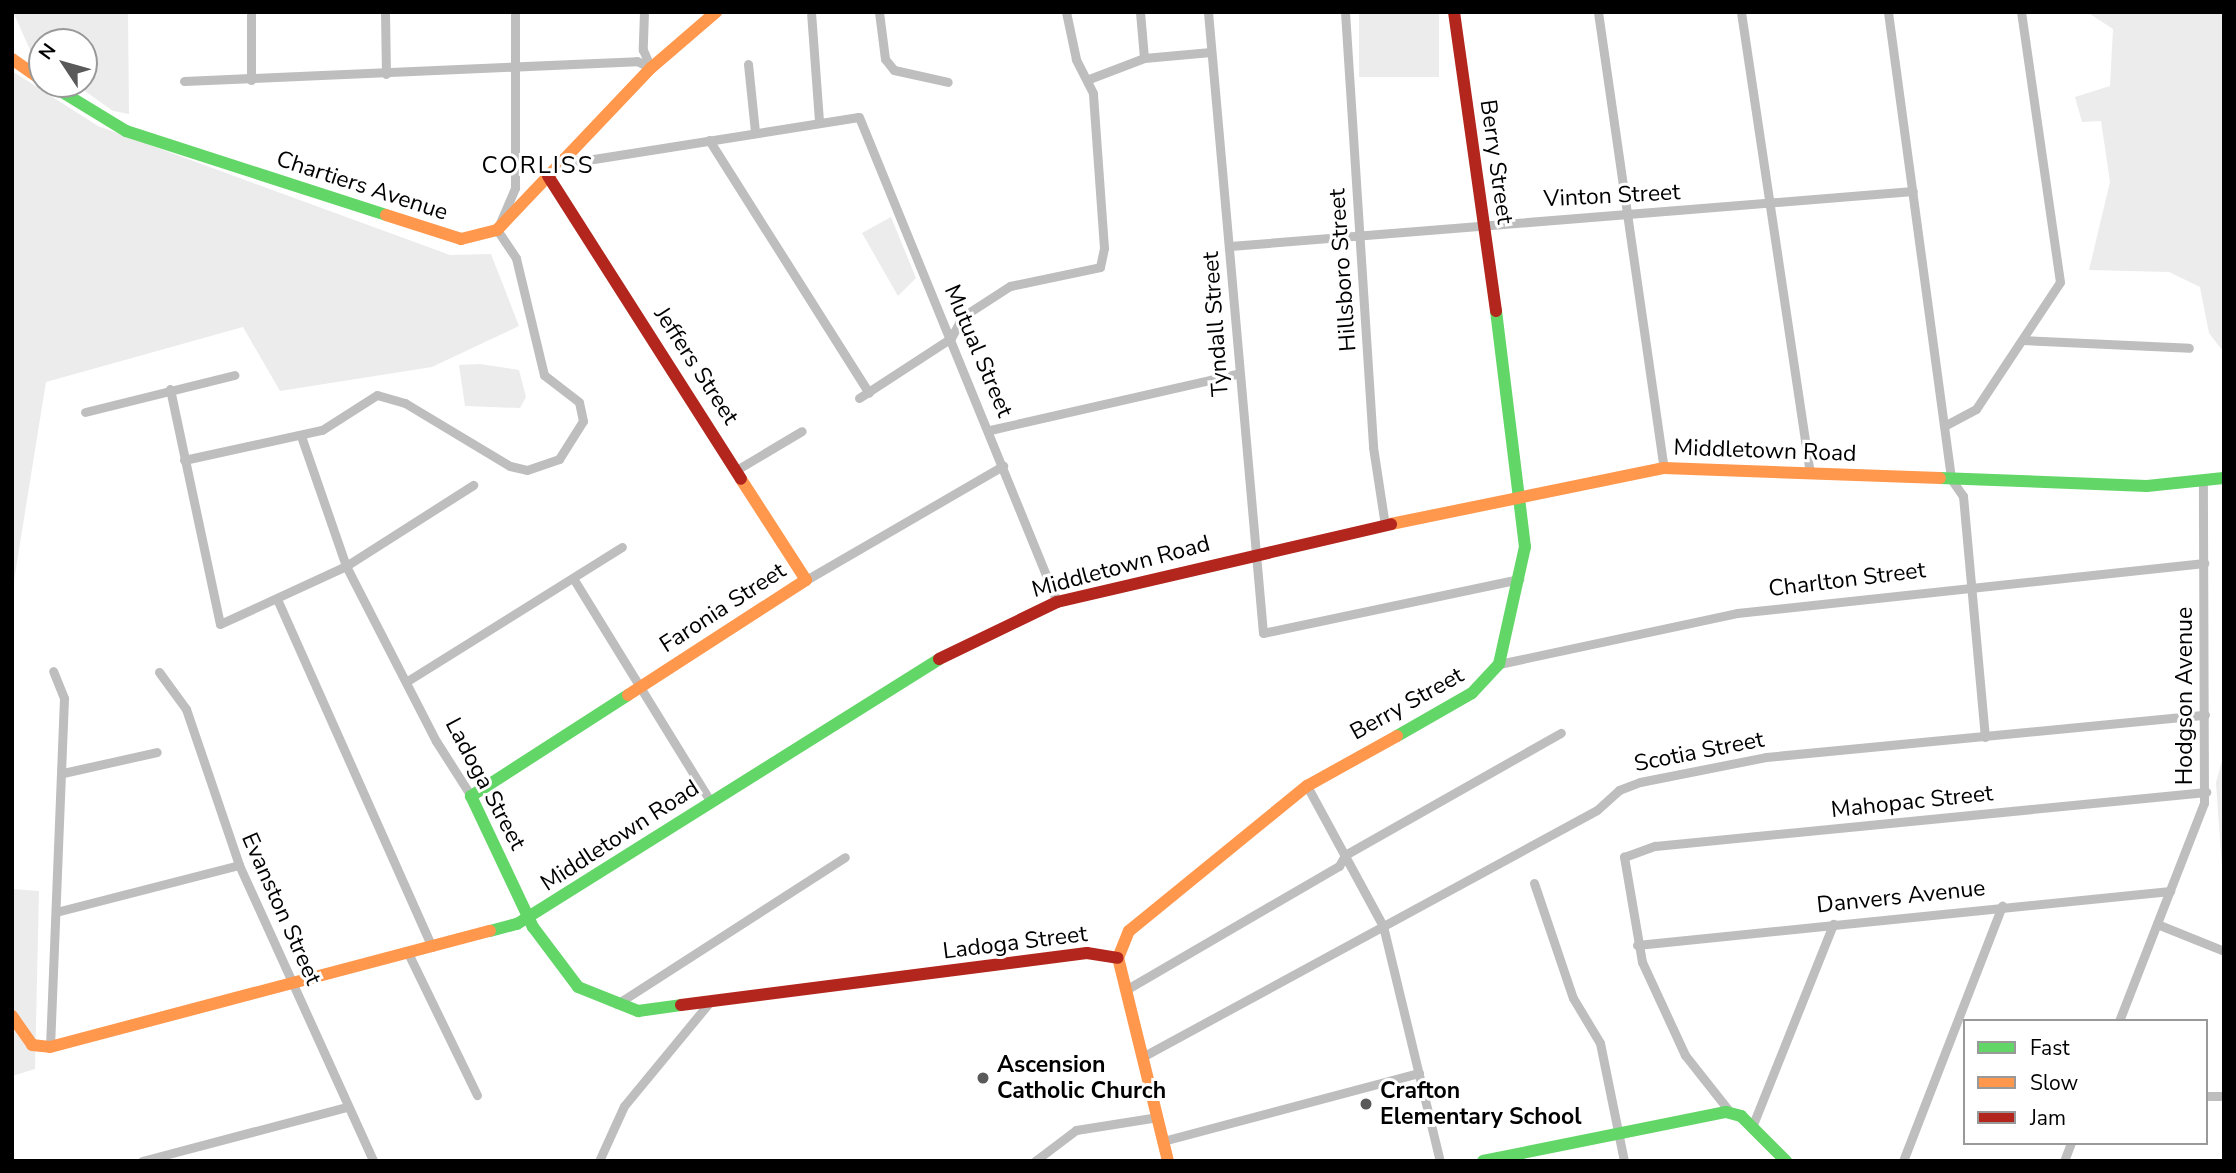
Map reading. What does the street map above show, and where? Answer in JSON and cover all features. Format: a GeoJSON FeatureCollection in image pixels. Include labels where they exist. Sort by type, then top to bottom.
{"type":"FeatureCollection","features":[{"type":"Feature","properties":{"kind":"street"},"geometry":{"type":"LineString","coordinates":[[251,12],[251,80]]}},
{"type":"Feature","properties":{"kind":"street"},"geometry":{"type":"LineString","coordinates":[[385,12],[386,74]]}},
{"type":"Feature","properties":{"kind":"street"},"geometry":{"type":"LineString","coordinates":[[497,230],[515,188],[515,12]]}},
{"type":"Feature","properties":{"kind":"street"},"geometry":{"type":"LineString","coordinates":[[644,12],[643,50],[651,68]]}},
{"type":"Feature","properties":{"kind":"street"},"geometry":{"type":"LineString","coordinates":[[562,158],[581,161],[819,120],[811,12]]}},
{"type":"Feature","properties":{"kind":"street"},"geometry":{"type":"LineString","coordinates":[[879,12],[885,59],[894,70],[948,82]]}},
{"type":"Feature","properties":{"kind":"street"},"geometry":{"type":"LineString","coordinates":[[859,398],[951,338],[962,317],[1010,286],[1100,267],[1104,259],[1100,163],[1088,79],[1078,64],[1066,12]]}},
{"type":"Feature","properties":{"kind":"street"},"geometry":{"type":"LineString","coordinates":[[1140,12],[1144,58]]}},
{"type":"Feature","properties":{"kind":"street","name":"Tyndall Street"},"geometry":{"type":"LineString","coordinates":[[1208,12],[1230,246],[1237,374],[1263,633],[1519,579]]}},
{"type":"Feature","properties":{"kind":"street","name":"Hillsboro Street"},"geometry":{"type":"LineString","coordinates":[[1345,12],[1373,447],[1385,525]]}},
{"type":"Feature","properties":{"kind":"street","name":"Berry Street"},"geometry":{"type":"LineString","coordinates":[[1118,958],[1129,931],[1307,786],[1472,693],[1499,664],[1525,547],[1522,499],[1454,12]]}},
{"type":"Feature","properties":{"kind":"street"},"geometry":{"type":"LineString","coordinates":[[1598,12],[1625,217],[1664,468]]}},
{"type":"Feature","properties":{"kind":"street"},"geometry":{"type":"LineString","coordinates":[[1741,12],[1810,474]]}},
{"type":"Feature","properties":{"kind":"street"},"geometry":{"type":"LineString","coordinates":[[1888,12],[1946,425],[1951,479],[1962,496],[1986,737]]}},
{"type":"Feature","properties":{"kind":"street"},"geometry":{"type":"LineString","coordinates":[[1946,425],[1976,409],[2060,282],[2021,12]]}},
{"type":"Feature","properties":{"kind":"street"},"geometry":{"type":"LineString","coordinates":[[497,230],[562,158],[651,68],[713,14]]}},
{"type":"Feature","properties":{"kind":"street"},"geometry":{"type":"LineString","coordinates":[[1088,79],[1144,58],[1211,52]]}},
{"type":"Feature","properties":{"kind":"street"},"geometry":{"type":"LineString","coordinates":[[12,60],[28,70]]}},
{"type":"Feature","properties":{"kind":"street"},"geometry":{"type":"LineString","coordinates":[[184,81],[637,61],[651,68]]}},
{"type":"Feature","properties":{"kind":"street"},"geometry":{"type":"LineString","coordinates":[[748,64],[755,132]]}},
{"type":"Feature","properties":{"kind":"street","name":"Chartiers Avenue"},"geometry":{"type":"LineString","coordinates":[[72,98],[126,131],[401,223],[461,239],[497,230]]}},
{"type":"Feature","properties":{"kind":"street","name":"Mutual Street"},"geometry":{"type":"LineString","coordinates":[[819,120],[859,117],[990,430],[1057,602]]}},
{"type":"Feature","properties":{"kind":"street"},"geometry":{"type":"LineString","coordinates":[[709,140],[869,393]]}},
{"type":"Feature","properties":{"kind":"street","name":"Jeffers Street"},"geometry":{"type":"LineString","coordinates":[[548,176],[806,580]]}},
{"type":"Feature","properties":{"kind":"street","name":"Vinton Street"},"geometry":{"type":"LineString","coordinates":[[1230,246],[1360,239],[1483,228],[1523,220],[1625,217],[1913,191]]}},
{"type":"Feature","properties":{"kind":"street"},"geometry":{"type":"LineString","coordinates":[[184,460],[322,430],[365,400],[389,396],[510,466],[527,470],[559,459],[583,421],[579,402],[544,375],[528,298],[516,258],[497,230]]}},
{"type":"Feature","properties":{"kind":"street"},"geometry":{"type":"LineString","coordinates":[[2022,340],[2189,348]]}},
{"type":"Feature","properties":{"kind":"street"},"geometry":{"type":"LineString","coordinates":[[990,430],[1237,374]]}},
{"type":"Feature","properties":{"kind":"street"},"geometry":{"type":"LineString","coordinates":[[85,412],[235,375]]}},
{"type":"Feature","properties":{"kind":"street"},"geometry":{"type":"LineString","coordinates":[[170,389],[220,624],[346,566],[473,485]]}},
{"type":"Feature","properties":{"kind":"street"},"geometry":{"type":"LineString","coordinates":[[738,470],[802,431]]}},
{"type":"Feature","properties":{"kind":"street","name":"Ladoga Street"},"geometry":{"type":"LineString","coordinates":[[301,436],[346,566],[409,680],[436,741],[471,796],[530,919],[578,987],[614,1006],[638,1011],[1087,953],[1118,958]]}},
{"type":"Feature","properties":{"kind":"street","name":"Faronia Street"},"geometry":{"type":"LineString","coordinates":[[471,796],[806,580],[1003,466]]}},
{"type":"Feature","properties":{"kind":"street","name":"Middletown Road"},"geometry":{"type":"LineString","coordinates":[[50,1047],[530,919],[932,662],[1057,602],[1253,553],[1664,468],[2147,486],[2224,478]]}},
{"type":"Feature","properties":{"kind":"street","name":"Hodgson Avenue"},"geometry":{"type":"LineString","coordinates":[[2120,1019],[2206,792],[2203,482]]}},
{"type":"Feature","properties":{"kind":"street"},"geometry":{"type":"LineString","coordinates":[[409,680],[622,547]]}},
{"type":"Feature","properties":{"kind":"street","name":"Charlton Street"},"geometry":{"type":"LineString","coordinates":[[1499,664],[1738,613],[1970,585],[2204,564]]}},
{"type":"Feature","properties":{"kind":"street"},"geometry":{"type":"LineString","coordinates":[[573,578],[711,802]]}},
{"type":"Feature","properties":{"kind":"street"},"geometry":{"type":"LineString","coordinates":[[277,599],[432,947]]}},
{"type":"Feature","properties":{"kind":"street"},"geometry":{"type":"LineString","coordinates":[[12,1016],[32,1045],[50,1047],[64,698],[53,671]]}},
{"type":"Feature","properties":{"kind":"street","name":"Evanston Street"},"geometry":{"type":"LineString","coordinates":[[159,672],[186,709],[239,865],[373,1161]]}},
{"type":"Feature","properties":{"kind":"street","name":"Scotia Street"},"geometry":{"type":"LineString","coordinates":[[1144,1056],[1640,782],[1766,757],[2205,715]]}},
{"type":"Feature","properties":{"kind":"street"},"geometry":{"type":"LineString","coordinates":[[1129,988],[1339,866],[1345,855],[1561,733]]}},
{"type":"Feature","properties":{"kind":"street"},"geometry":{"type":"LineString","coordinates":[[63,773],[157,752]]}},
{"type":"Feature","properties":{"kind":"street"},"geometry":{"type":"LineString","coordinates":[[1307,786],[1383,926],[1440,1161]]}},
{"type":"Feature","properties":{"kind":"street","name":"Mahopac Street"},"geometry":{"type":"LineString","coordinates":[[1637,945],[1624,857],[1655,846],[2206,792]]}},
{"type":"Feature","properties":{"kind":"street"},"geometry":{"type":"LineString","coordinates":[[614,1006],[845,857]]}},
{"type":"Feature","properties":{"kind":"street"},"geometry":{"type":"LineString","coordinates":[[56,912],[239,865]]}},
{"type":"Feature","properties":{"kind":"street"},"geometry":{"type":"LineString","coordinates":[[1534,883],[1573,998],[1600,1042],[1624,1161]]}},
{"type":"Feature","properties":{"kind":"street","name":"Danvers Avenue"},"geometry":{"type":"LineString","coordinates":[[1637,945],[2170,891]]}},
{"type":"Feature","properties":{"kind":"street"},"geometry":{"type":"LineString","coordinates":[[1903,1161],[2002,906]]}},
{"type":"Feature","properties":{"kind":"street"},"geometry":{"type":"LineString","coordinates":[[1752,1127],[1833,924]]}},
{"type":"Feature","properties":{"kind":"street"},"geometry":{"type":"LineString","coordinates":[[2157,924],[2224,951]]}},
{"type":"Feature","properties":{"kind":"street"},"geometry":{"type":"LineString","coordinates":[[1637,945],[1680,1046],[1725,1112],[1752,1127],[1786,1161]]}},
{"type":"Feature","properties":{"kind":"street"},"geometry":{"type":"LineString","coordinates":[[408,953],[477,1095]]}},
{"type":"Feature","properties":{"kind":"street"},"geometry":{"type":"LineString","coordinates":[[1118,958],[1129,988],[1168,1161]]}},
{"type":"Feature","properties":{"kind":"street"},"geometry":{"type":"LineString","coordinates":[[599,1161],[624,1106],[709,1003]]}},
{"type":"Feature","properties":{"kind":"street"},"geometry":{"type":"LineString","coordinates":[[1163,1141],[1419,1073]]}},
{"type":"Feature","properties":{"kind":"street"},"geometry":{"type":"LineString","coordinates":[[142,1161],[347,1107]]}},
{"type":"Feature","properties":{"kind":"street"},"geometry":{"type":"LineString","coordinates":[[1483,1161],[1725,1112]]}},
{"type":"Feature","properties":{"kind":"street"},"geometry":{"type":"LineString","coordinates":[[1035,1161],[1076,1130],[1158,1117]]}},
{"type":"Feature","properties":{"kind":"shaded area"},"geometry":{"type":"Polygon","coordinates":[[[13,12],[128,12],[129,114],[113,111],[95,98],[98,98],[98,28],[28,28],[28,45],[13,12]]]}},
{"type":"Feature","properties":{"kind":"shaded area"},"geometry":{"type":"Polygon","coordinates":[[[1359,12],[1439,12],[1439,77],[1359,77],[1359,12]]]}},
{"type":"Feature","properties":{"kind":"shaded area"},"geometry":{"type":"Polygon","coordinates":[[[2087,12],[2224,12],[2222,350],[2209,333],[2200,287],[2169,272],[2089,270],[2110,182],[2101,121],[2082,122],[2075,97],[2110,86],[2113,29],[2087,12]]]}},
{"type":"Feature","properties":{"kind":"shaded area"},"geometry":{"type":"Polygon","coordinates":[[[12,71],[28,81],[28,98],[54,98],[98,126],[450,255],[491,254],[519,326],[432,367],[280,391],[243,327],[46,382],[12,593],[12,71]]]}},
{"type":"Feature","properties":{"kind":"shaded area"},"geometry":{"type":"Polygon","coordinates":[[[891,217],[916,278],[898,296],[862,233],[891,217]]]}},
{"type":"Feature","properties":{"kind":"shaded area"},"geometry":{"type":"Polygon","coordinates":[[[480,364],[519,370],[526,397],[520,408],[465,406],[459,365],[480,364]]]}},
{"type":"Feature","properties":{"kind":"shaded area"},"geometry":{"type":"Polygon","coordinates":[[[2224,753],[2224,896],[2216,783],[2224,753]]]}},
{"type":"Feature","properties":{"kind":"shaded area"},"geometry":{"type":"Polygon","coordinates":[[[12,889],[39,891],[35,1069],[12,1076],[12,889]]]}},
{"type":"Feature","properties":{"kind":"traffic: fast"},"geometry":{"type":"LineString","coordinates":[[72,98],[126,131],[386,215]]}},
{"type":"Feature","properties":{"kind":"traffic: fast"},"geometry":{"type":"LineString","coordinates":[[1397,736],[1472,693],[1499,664],[1525,547],[1496,311]]}},
{"type":"Feature","properties":{"kind":"traffic: fast"},"geometry":{"type":"LineString","coordinates":[[1940,478],[2147,486],[2224,478]]}},
{"type":"Feature","properties":{"kind":"traffic: fast"},"geometry":{"type":"LineString","coordinates":[[490,931],[517,924],[939,659]]}},
{"type":"Feature","properties":{"kind":"traffic: fast"},"geometry":{"type":"LineString","coordinates":[[628,695],[471,796],[533,927],[578,987],[638,1011],[681,1005]]}},
{"type":"Feature","properties":{"kind":"traffic: fast"},"geometry":{"type":"LineString","coordinates":[[1483,1161],[1726,1112],[1741,1116],[1786,1161]]}},
{"type":"Feature","properties":{"kind":"traffic: slow"},"geometry":{"type":"LineString","coordinates":[[386,215],[461,239],[497,230],[651,68],[716,12]]}},
{"type":"Feature","properties":{"kind":"traffic: slow"},"geometry":{"type":"LineString","coordinates":[[12,59],[28,70]]}},
{"type":"Feature","properties":{"kind":"traffic: slow"},"geometry":{"type":"LineString","coordinates":[[1391,524],[1664,468],[1940,478]]}},
{"type":"Feature","properties":{"kind":"traffic: slow"},"geometry":{"type":"LineString","coordinates":[[628,695],[806,580],[741,479]]}},
{"type":"Feature","properties":{"kind":"traffic: slow"},"geometry":{"type":"LineString","coordinates":[[1168,1161],[1118,958],[1129,931],[1307,786],[1397,736]]}},
{"type":"Feature","properties":{"kind":"traffic: slow"},"geometry":{"type":"LineString","coordinates":[[12,1016],[32,1045],[50,1047],[490,931]]}},
{"type":"Feature","properties":{"kind":"traffic: jam"},"geometry":{"type":"LineString","coordinates":[[1454,12],[1496,311]]}},
{"type":"Feature","properties":{"kind":"traffic: jam"},"geometry":{"type":"LineString","coordinates":[[548,176],[741,479]]}},
{"type":"Feature","properties":{"kind":"traffic: jam"},"geometry":{"type":"LineString","coordinates":[[939,659],[1057,602],[1391,524]]}},
{"type":"Feature","properties":{"kind":"traffic: jam"},"geometry":{"type":"LineString","coordinates":[[681,1005],[1087,953],[1118,958]]}},
{"type":"Feature","properties":{"kind":"place","name":"Ascension Catholic Church"},"geometry":{"type":"Point","coordinates":[983,1078]}},
{"type":"Feature","properties":{"kind":"place","name":"Crafton Elementary School"},"geometry":{"type":"Point","coordinates":[1366,1104]}},
{"type":"Feature","properties":{"kind":"district","name":"CORLISS"},"geometry":{"type":"Point","coordinates":[538,166]}}]}
